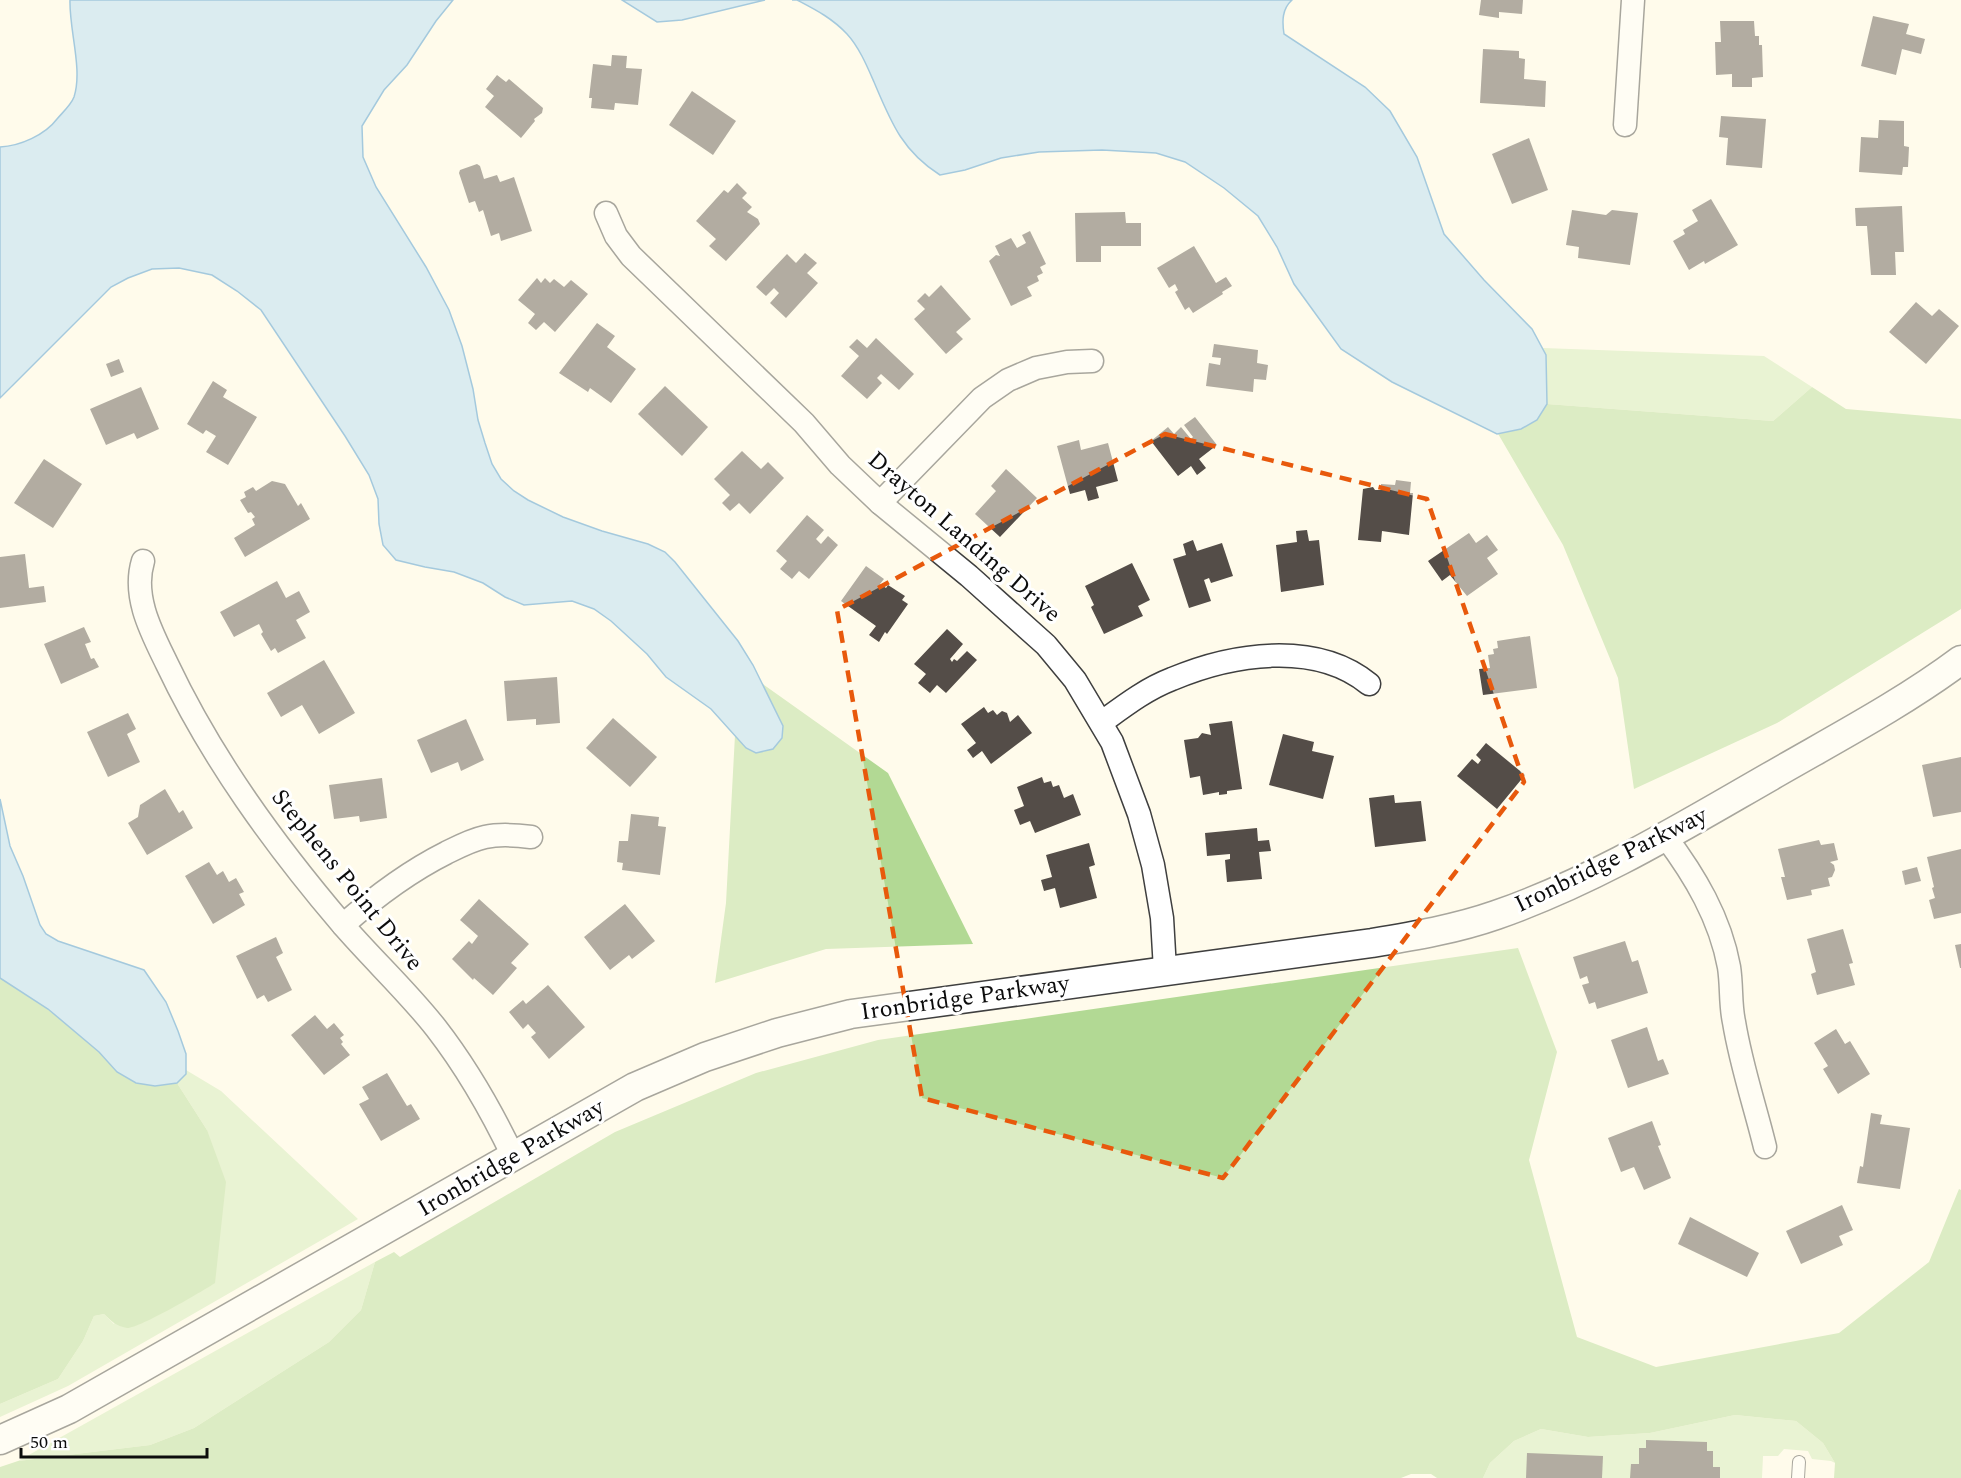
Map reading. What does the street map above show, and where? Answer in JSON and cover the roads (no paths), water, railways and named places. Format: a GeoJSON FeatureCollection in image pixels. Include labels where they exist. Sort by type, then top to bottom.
{"type":"FeatureCollection","features":[{"type":"Feature","properties":{"kind":"street"},"geometry":{"type":"LineString","coordinates":[[1625,125],[1633,0]]}},
{"type":"Feature","properties":{"kind":"street","name":"Drayton Landing Drive"},"geometry":{"type":"LineString","coordinates":[[606,213],[616,236],[631,256],[804,423],[840,465],[880,503],[969,576],[1046,645],[1075,680],[1112,742],[1139,814],[1153,865],[1162,918],[1165,970]]}},
{"type":"Feature","properties":{"kind":"street"},"geometry":{"type":"LineString","coordinates":[[880,503],[982,398],[1008,380],[1036,368],[1067,362],[1092,361]]}},
{"type":"Feature","properties":{"kind":"street","name":"Stephens Point Drive"},"geometry":{"type":"LineString","coordinates":[[143,561],[139,586],[141,602],[156,640],[186,702],[221,763],[290,861],[343,925],[435,1026],[484,1098],[513,1156]]}},
{"type":"Feature","properties":{"kind":"street"},"geometry":{"type":"LineString","coordinates":[[1102,722],[1135,698],[1170,679],[1208,666],[1248,658],[1297,656],[1324,660],[1343,667],[1369,684]]}},
{"type":"Feature","properties":{"kind":"street","name":"Ironbridge Parkway"},"geometry":{"type":"LineString","coordinates":[[0,1440],[69,1409],[635,1087],[705,1057],[777,1033],[851,1014],[1372,943],[1434,933],[1494,916],[1552,894],[1665,836],[1894,705],[1961,660]]}},
{"type":"Feature","properties":{"kind":"street"},"geometry":{"type":"LineString","coordinates":[[343,925],[380,893],[421,866],[466,843],[486,836],[531,837]]}},
{"type":"Feature","properties":{"kind":"street"},"geometry":{"type":"LineString","coordinates":[[1665,836],[1690,869],[1710,905],[1724,945],[1729,969],[1733,1020],[1765,1147]]}},
{"type":"Feature","properties":{"kind":"lane"},"geometry":{"type":"LineString","coordinates":[[1798,1478],[1799,1462]]}},
{"type":"Feature","properties":{"kind":"water"},"geometry":{"type":"Polygon","coordinates":[[[70,0],[453,0],[407,65],[384,90],[362,126],[363,157],[376,187],[426,267],[449,310],[462,346],[478,420],[492,464],[501,479],[528,500],[563,517],[648,544],[665,552],[675,562],[738,641],[753,665],[783,726],[782,738],[773,749],[756,753],[746,748],[711,709],[666,677],[647,654],[611,621],[594,609],[572,601],[524,605],[505,597],[483,583],[454,572],[396,560],[383,545],[378,499],[369,475],[345,436],[261,310],[212,275],[179,268],[152,269],[111,287],[0,398],[0,147],[24,142],[39,135],[52,125],[73,100],[77,74],[70,0]]]}},
{"type":"Feature","properties":{"kind":"water"},"geometry":{"type":"Polygon","coordinates":[[[622,0],[765,0],[682,20],[657,22],[622,0]]]}},
{"type":"Feature","properties":{"kind":"water"},"geometry":{"type":"Polygon","coordinates":[[[797,0],[1292,0],[1286,7],[1284,34],[1365,87],[1390,111],[1417,157],[1444,234],[1484,280],[1532,329],[1546,355],[1547,404],[1537,420],[1521,429],[1497,434],[1392,382],[1341,349],[1294,284],[1277,247],[1258,216],[1224,188],[1185,162],[1156,153],[1102,150],[1039,152],[1001,158],[965,170],[940,175],[916,156],[899,134],[851,39],[830,19],[797,0]]]}},
{"type":"Feature","properties":{"kind":"water"},"geometry":{"type":"Polygon","coordinates":[[[0,799],[10,846],[40,925],[46,934],[58,941],[144,970],[166,1002],[186,1054],[186,1074],[177,1083],[155,1086],[136,1083],[117,1072],[99,1052],[48,1009],[0,978],[0,799]]]}}]}
